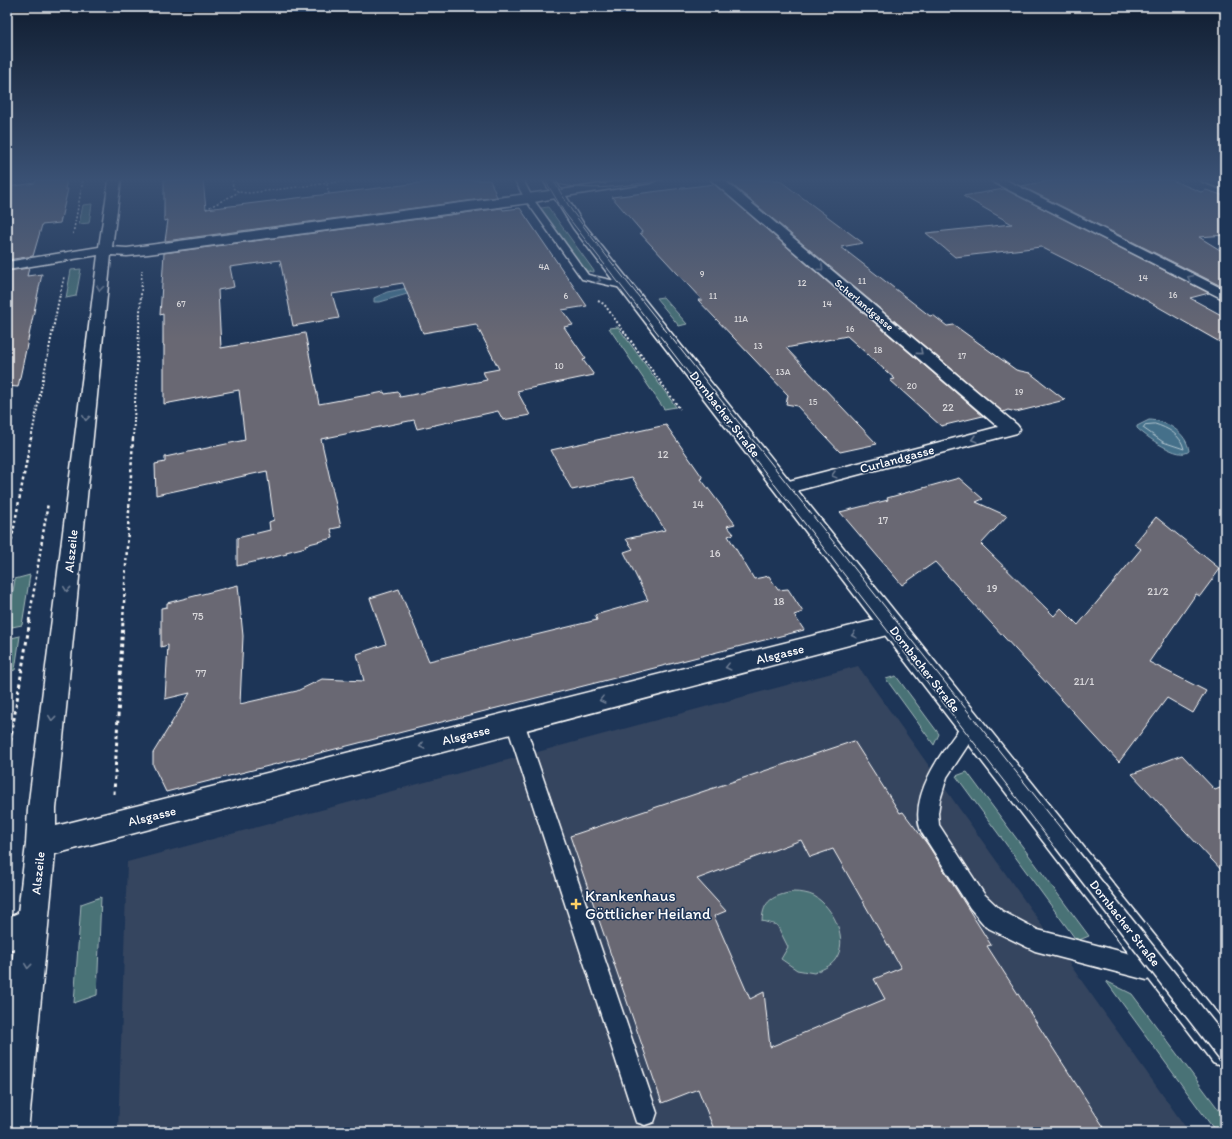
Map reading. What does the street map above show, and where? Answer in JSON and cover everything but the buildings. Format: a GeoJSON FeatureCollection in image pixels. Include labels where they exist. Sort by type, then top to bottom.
{"type":"FeatureCollection","features":[{"type":"Feature","properties":{"kind":"street","name":"Alszeile"},"geometry":{"type":"LineString","coordinates":[[10,1132],[20,929],[41,844],[42,810],[107,233]]}},
{"type":"Feature","properties":{"kind":"street"},"geometry":{"type":"LineString","coordinates":[[7,266],[105,250],[127,252],[148,250],[276,233]]}},
{"type":"Feature","properties":{"kind":"street","name":"Dornbacher Straße"},"geometry":{"type":"LineString","coordinates":[[584,233],[1225,1051]]}},
{"type":"Feature","properties":{"kind":"street","name":"Scherlandgasse"},"geometry":{"type":"LineString","coordinates":[[780,233],[1011,430]]}},
{"type":"Feature","properties":{"kind":"street"},"geometry":{"type":"LineString","coordinates":[[1101,233],[1225,296]]}},
{"type":"Feature","properties":{"kind":"street","name":"Curlandgasse"},"geometry":{"type":"LineString","coordinates":[[784,488],[1011,430]]}},
{"type":"Feature","properties":{"kind":"street","name":"Alsgasse"},"geometry":{"type":"LineString","coordinates":[[41,844],[891,625]]}},
{"type":"Feature","properties":{"kind":"lane"},"geometry":{"type":"LineString","coordinates":[[553,233],[585,277],[626,286]]}},
{"type":"Feature","properties":{"kind":"lane"},"geometry":{"type":"LineString","coordinates":[[515,722],[645,1113]]}},
{"type":"Feature","properties":{"kind":"lane"},"geometry":{"type":"LineString","coordinates":[[971,727],[943,767],[927,812],[929,827],[977,901],[994,919],[1035,940],[1147,969],[1142,944]]}},
{"type":"Feature","properties":{"kind":"path"},"geometry":{"type":"LineString","coordinates":[[7,564],[42,380],[73,233]]}},
{"type":"Feature","properties":{"kind":"path"},"geometry":{"type":"LineString","coordinates":[[114,800],[142,265]]}},
{"type":"Feature","properties":{"kind":"path"},"geometry":{"type":"LineString","coordinates":[[593,299],[604,304],[680,409]]}},
{"type":"Feature","properties":{"kind":"shaded area","name":"Krankenhaus Göttlicher Heiland"},"geometry":{"type":"Polygon","coordinates":[[[858,666],[1189,1132],[118,1132],[127,862],[858,666]]]}},
{"type":"Feature","properties":{"kind":"green space"},"geometry":{"type":"Polygon","coordinates":[[[217,233],[246,233],[194,240],[194,236],[217,233]]]}},
{"type":"Feature","properties":{"kind":"green space"},"geometry":{"type":"Polygon","coordinates":[[[559,233],[567,233],[594,272],[586,271],[559,233]]]}},
{"type":"Feature","properties":{"kind":"green space"},"geometry":{"type":"Polygon","coordinates":[[[81,269],[76,296],[66,298],[71,270],[81,269]]]}},
{"type":"Feature","properties":{"kind":"green space"},"geometry":{"type":"Polygon","coordinates":[[[663,297],[687,324],[679,326],[656,298],[663,297]]]}},
{"type":"Feature","properties":{"kind":"green space"},"geometry":{"type":"Polygon","coordinates":[[[618,327],[676,407],[664,409],[609,328],[618,327]]]}},
{"type":"Feature","properties":{"kind":"green space"},"geometry":{"type":"Polygon","coordinates":[[[30,575],[22,625],[7,628],[15,579],[30,575]]]}},
{"type":"Feature","properties":{"kind":"green space"},"geometry":{"type":"Polygon","coordinates":[[[20,636],[15,670],[7,672],[7,639],[20,636]]]}},
{"type":"Feature","properties":{"kind":"green space"},"geometry":{"type":"Polygon","coordinates":[[[896,676],[939,734],[934,745],[886,679],[896,676]]]}},
{"type":"Feature","properties":{"kind":"green space"},"geometry":{"type":"Polygon","coordinates":[[[967,772],[1089,936],[1077,941],[956,776],[967,772]]]}},
{"type":"Feature","properties":{"kind":"green space"},"geometry":{"type":"Polygon","coordinates":[[[793,892],[809,894],[821,901],[833,916],[840,934],[841,943],[835,960],[828,966],[814,973],[797,970],[781,959],[788,947],[777,925],[762,921],[764,908],[770,900],[780,895],[793,892]]]}},
{"type":"Feature","properties":{"kind":"green space"},"geometry":{"type":"Polygon","coordinates":[[[101,897],[97,995],[74,1003],[81,904],[101,897]]]}},
{"type":"Feature","properties":{"kind":"green space"},"geometry":{"type":"Polygon","coordinates":[[[1106,981],[1132,994],[1225,1118],[1225,1132],[1216,1132],[1106,981]]]}},
{"type":"Feature","properties":{"kind":"water"},"geometry":{"type":"Polygon","coordinates":[[[412,287],[414,292],[380,302],[374,302],[374,298],[387,292],[412,287]]]}},
{"type":"Feature","properties":{"kind":"water"},"geometry":{"type":"Polygon","coordinates":[[[1149,420],[1162,422],[1175,429],[1184,439],[1189,451],[1185,453],[1178,453],[1171,450],[1147,436],[1137,428],[1137,426],[1149,420]]]}},
{"type":"Feature","properties":{"kind":"tram line"},"geometry":{"type":"LineString","coordinates":[[580,233],[1057,850]]}},
{"type":"Feature","properties":{"kind":"tram line"},"geometry":{"type":"LineString","coordinates":[[589,233],[1078,850]]}},
{"type":"Feature","properties":{"kind":"tram line"},"geometry":{"type":"LineString","coordinates":[[1056,849],[1225,1068]]}},
{"type":"Feature","properties":{"kind":"tram line"},"geometry":{"type":"LineString","coordinates":[[1077,849],[1225,1035]]}},
{"type":"Feature","properties":{"kind":"place","name":"Krankenhaus Göttlicher Heiland"},"geometry":{"type":"Point","coordinates":[576,904]}}]}
